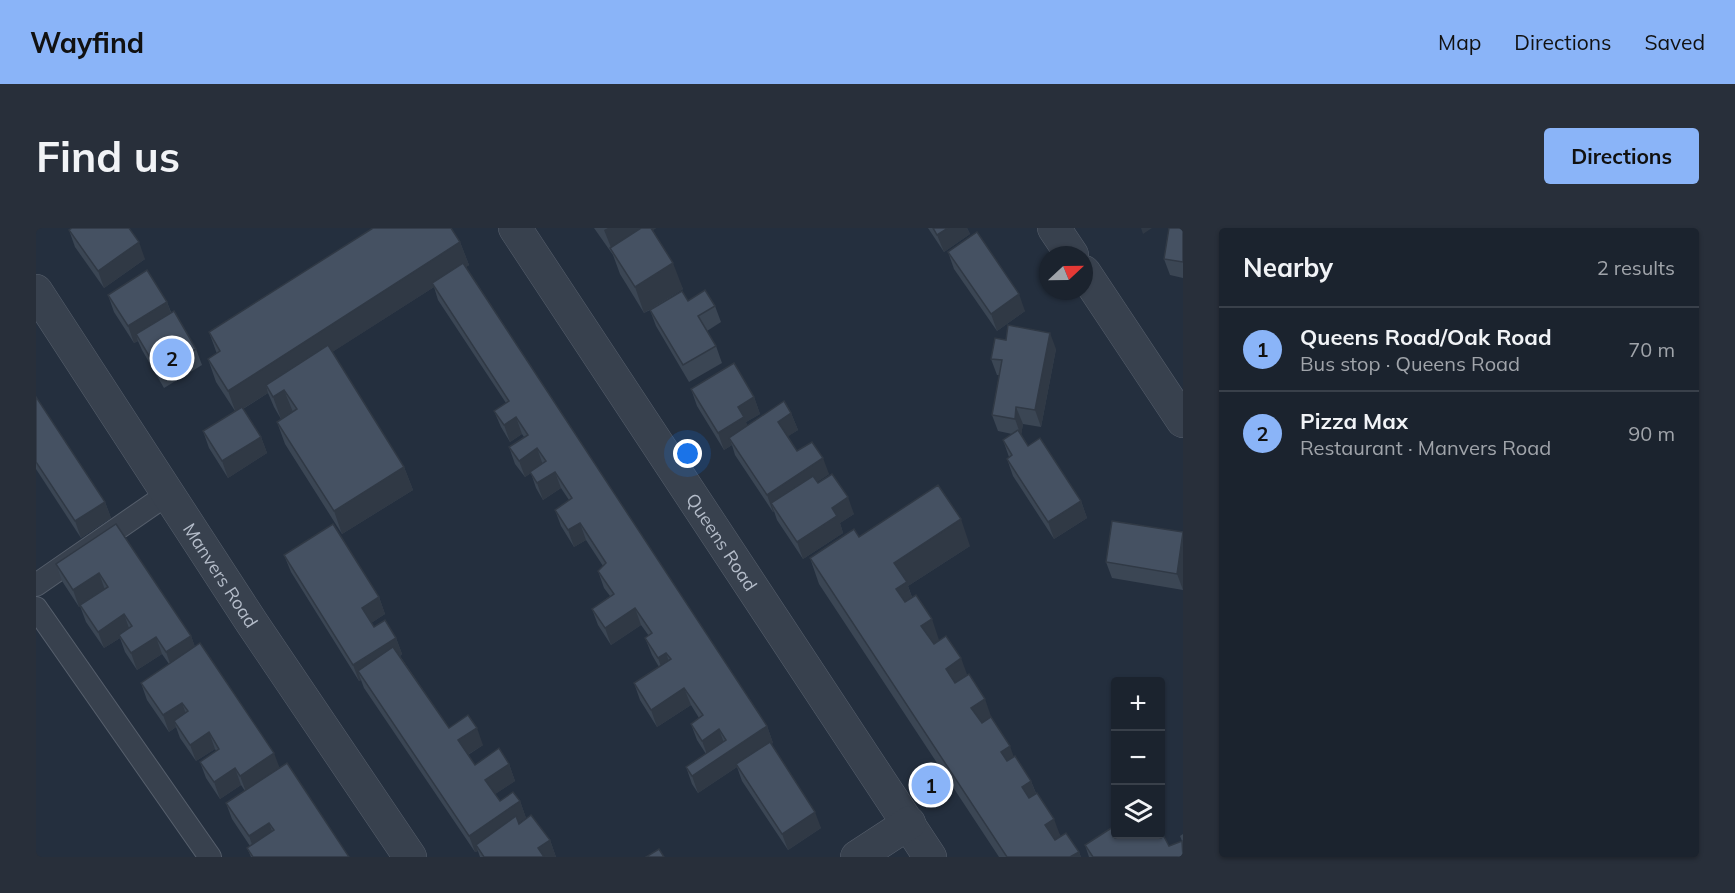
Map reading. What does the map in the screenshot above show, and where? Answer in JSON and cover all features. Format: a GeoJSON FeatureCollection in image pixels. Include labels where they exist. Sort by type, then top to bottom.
{"type":"FeatureCollection","features":[{"type":"Feature","properties":{"kind":"street","name":"Queens Road"},"geometry":{"type":"LineString","coordinates":[[515,228],[930,857]]}},
{"type":"Feature","properties":{"kind":"street"},"geometry":{"type":"LineString","coordinates":[[1054,228],[1066,246]]}},
{"type":"Feature","properties":{"kind":"street"},"geometry":{"type":"LineString","coordinates":[[1093,285],[1180,409]]}},
{"type":"Feature","properties":{"kind":"street","name":"Manvers Road"},"geometry":{"type":"LineString","coordinates":[[36,291],[252,623],[410,857]]}},
{"type":"Feature","properties":{"kind":"street"},"geometry":{"type":"LineString","coordinates":[[857,857],[909,823]]}},
{"type":"Feature","properties":{"kind":"lane"},"geometry":{"type":"LineString","coordinates":[[36,585],[169,493]]}},
{"type":"Feature","properties":{"kind":"lane"},"geometry":{"type":"LineString","coordinates":[[36,608],[210,857]]}},
{"type":"Feature","properties":{"kind":"building"},"geometry":{"type":"Polygon","coordinates":[[[72,228],[129,228],[139,242],[98,271],[69,230],[72,228]]]}},
{"type":"Feature","properties":{"kind":"building"},"geometry":{"type":"Polygon","coordinates":[[[373,228],[451,228],[460,242],[228,391],[208,359],[220,351],[209,332],[373,228]]]}},
{"type":"Feature","properties":{"kind":"building"},"geometry":{"type":"Polygon","coordinates":[[[641,228],[651,228],[673,263],[635,287],[610,248],[641,228]]]}},
{"type":"Feature","properties":{"kind":"building"},"geometry":{"type":"Polygon","coordinates":[[[933,228],[948,228],[937,235],[933,228]]]}},
{"type":"Feature","properties":{"kind":"building"},"geometry":{"type":"Polygon","coordinates":[[[1169,228],[1183,228],[1183,262],[1164,259],[1169,228]]]}},
{"type":"Feature","properties":{"kind":"building"},"geometry":{"type":"Polygon","coordinates":[[[977,232],[1019,294],[991,314],[948,252],[977,232]]]}},
{"type":"Feature","properties":{"kind":"building"},"geometry":{"type":"Polygon","coordinates":[[[463,263],[767,726],[692,776],[686,767],[726,740],[719,729],[702,741],[691,724],[703,715],[684,688],[651,710],[634,683],[671,659],[666,653],[658,658],[645,638],[652,633],[635,608],[605,628],[592,609],[614,594],[598,571],[606,563],[580,523],[568,530],[555,510],[572,498],[555,472],[537,483],[530,472],[546,461],[537,448],[519,461],[509,447],[528,435],[516,417],[504,425],[494,411],[509,401],[432,283],[463,263]]]}},
{"type":"Feature","properties":{"kind":"building"},"geometry":{"type":"Polygon","coordinates":[[[147,270],[167,302],[128,326],[108,295],[147,270]]]}},
{"type":"Feature","properties":{"kind":"building"},"geometry":{"type":"Polygon","coordinates":[[[705,290],[715,306],[698,316],[716,346],[683,365],[650,310],[682,291],[688,301],[705,290]]]}},
{"type":"Feature","properties":{"kind":"building"},"geometry":{"type":"Polygon","coordinates":[[[174,311],[196,349],[158,371],[136,334],[174,311]]]}},
{"type":"Feature","properties":{"kind":"building"},"geometry":{"type":"Polygon","coordinates":[[[1008,325],[1050,333],[1035,410],[1016,407],[1015,419],[992,415],[1002,360],[991,359],[995,338],[1006,340],[1008,325]]]}},
{"type":"Feature","properties":{"kind":"building"},"geometry":{"type":"Polygon","coordinates":[[[328,345],[404,467],[334,511],[277,422],[297,409],[284,390],[273,397],[266,385],[328,345]]]}},
{"type":"Feature","properties":{"kind":"building"},"geometry":{"type":"Polygon","coordinates":[[[734,363],[754,397],[738,407],[744,417],[718,433],[691,389],[734,363]]]}},
{"type":"Feature","properties":{"kind":"building"},"geometry":{"type":"Polygon","coordinates":[[[36,397],[105,502],[75,521],[36,462],[36,397]]]}},
{"type":"Feature","properties":{"kind":"building"},"geometry":{"type":"Polygon","coordinates":[[[784,401],[791,413],[778,422],[797,451],[812,442],[823,458],[767,495],[729,438],[784,401]]]}},
{"type":"Feature","properties":{"kind":"building"},"geometry":{"type":"Polygon","coordinates":[[[242,407],[261,437],[222,461],[203,431],[242,407]]]}},
{"type":"Feature","properties":{"kind":"building"},"geometry":{"type":"Polygon","coordinates":[[[1018,430],[1028,446],[1040,438],[1081,501],[1048,522],[1007,459],[1012,455],[1003,440],[1018,430]]]}},
{"type":"Feature","properties":{"kind":"building"},"geometry":{"type":"Polygon","coordinates":[[[832,474],[848,497],[832,508],[837,516],[797,542],[771,503],[813,476],[818,483],[832,474]]]}},
{"type":"Feature","properties":{"kind":"building"},"geometry":{"type":"Polygon","coordinates":[[[938,485],[961,519],[894,563],[907,582],[896,589],[905,602],[916,595],[932,619],[921,626],[934,644],[946,636],[961,658],[946,669],[955,683],[969,674],[985,699],[971,708],[982,723],[991,717],[1010,746],[1001,752],[1007,761],[1015,756],[1031,781],[1022,787],[1029,798],[1037,793],[1054,819],[1045,825],[1055,840],[1066,833],[1079,852],[1070,857],[1007,857],[810,558],[854,529],[859,537],[938,485]]]}},
{"type":"Feature","properties":{"kind":"building"},"geometry":{"type":"Polygon","coordinates":[[[1112,521],[1183,532],[1177,574],[1106,562],[1112,521]]]}},
{"type":"Feature","properties":{"kind":"building"},"geometry":{"type":"Polygon","coordinates":[[[116,524],[191,636],[166,652],[156,637],[131,653],[119,635],[132,626],[124,614],[98,632],[80,605],[108,587],[99,573],[73,590],[56,564],[116,524]]]}},
{"type":"Feature","properties":{"kind":"building"},"geometry":{"type":"Polygon","coordinates":[[[333,524],[379,597],[362,608],[374,627],[385,620],[396,638],[353,665],[284,555],[333,524]]]}},
{"type":"Feature","properties":{"kind":"building"},"geometry":{"type":"Polygon","coordinates":[[[200,643],[274,753],[240,776],[235,768],[214,782],[200,762],[219,749],[209,732],[190,745],[174,721],[188,711],[182,703],[163,715],[141,683],[200,643]]]}},
{"type":"Feature","properties":{"kind":"building"},"geometry":{"type":"Polygon","coordinates":[[[393,647],[449,728],[468,715],[477,728],[458,740],[475,765],[499,748],[509,764],[485,780],[500,801],[513,792],[520,801],[469,836],[358,671],[393,647]]]}},
{"type":"Feature","properties":{"kind":"building"},"geometry":{"type":"Polygon","coordinates":[[[770,742],[815,812],[782,834],[736,764],[770,742]]]}},
{"type":"Feature","properties":{"kind":"building"},"geometry":{"type":"Polygon","coordinates":[[[287,763],[349,857],[253,857],[247,848],[274,830],[269,823],[249,836],[226,803],[287,763]]]}},
{"type":"Feature","properties":{"kind":"building"},"geometry":{"type":"Polygon","coordinates":[[[531,815],[550,840],[538,848],[544,857],[484,857],[476,845],[516,816],[519,824],[531,815]]]}},
{"type":"Feature","properties":{"kind":"building"},"geometry":{"type":"Polygon","coordinates":[[[1111,828],[1111,839],[1165,838],[1169,846],[1182,841],[1183,857],[1093,857],[1085,845],[1111,828]]]}},
{"type":"Feature","properties":{"kind":"building"},"geometry":{"type":"Polygon","coordinates":[[[659,849],[664,857],[646,857],[659,849]]]}},
{"type":"Feature","properties":{"kind":"place","name":"Pizza Max"},"geometry":{"type":"Point","coordinates":[172,358]}},
{"type":"Feature","properties":{"kind":"place","name":"Queens Road/Oak Road"},"geometry":{"type":"Point","coordinates":[931,785]}}]}
